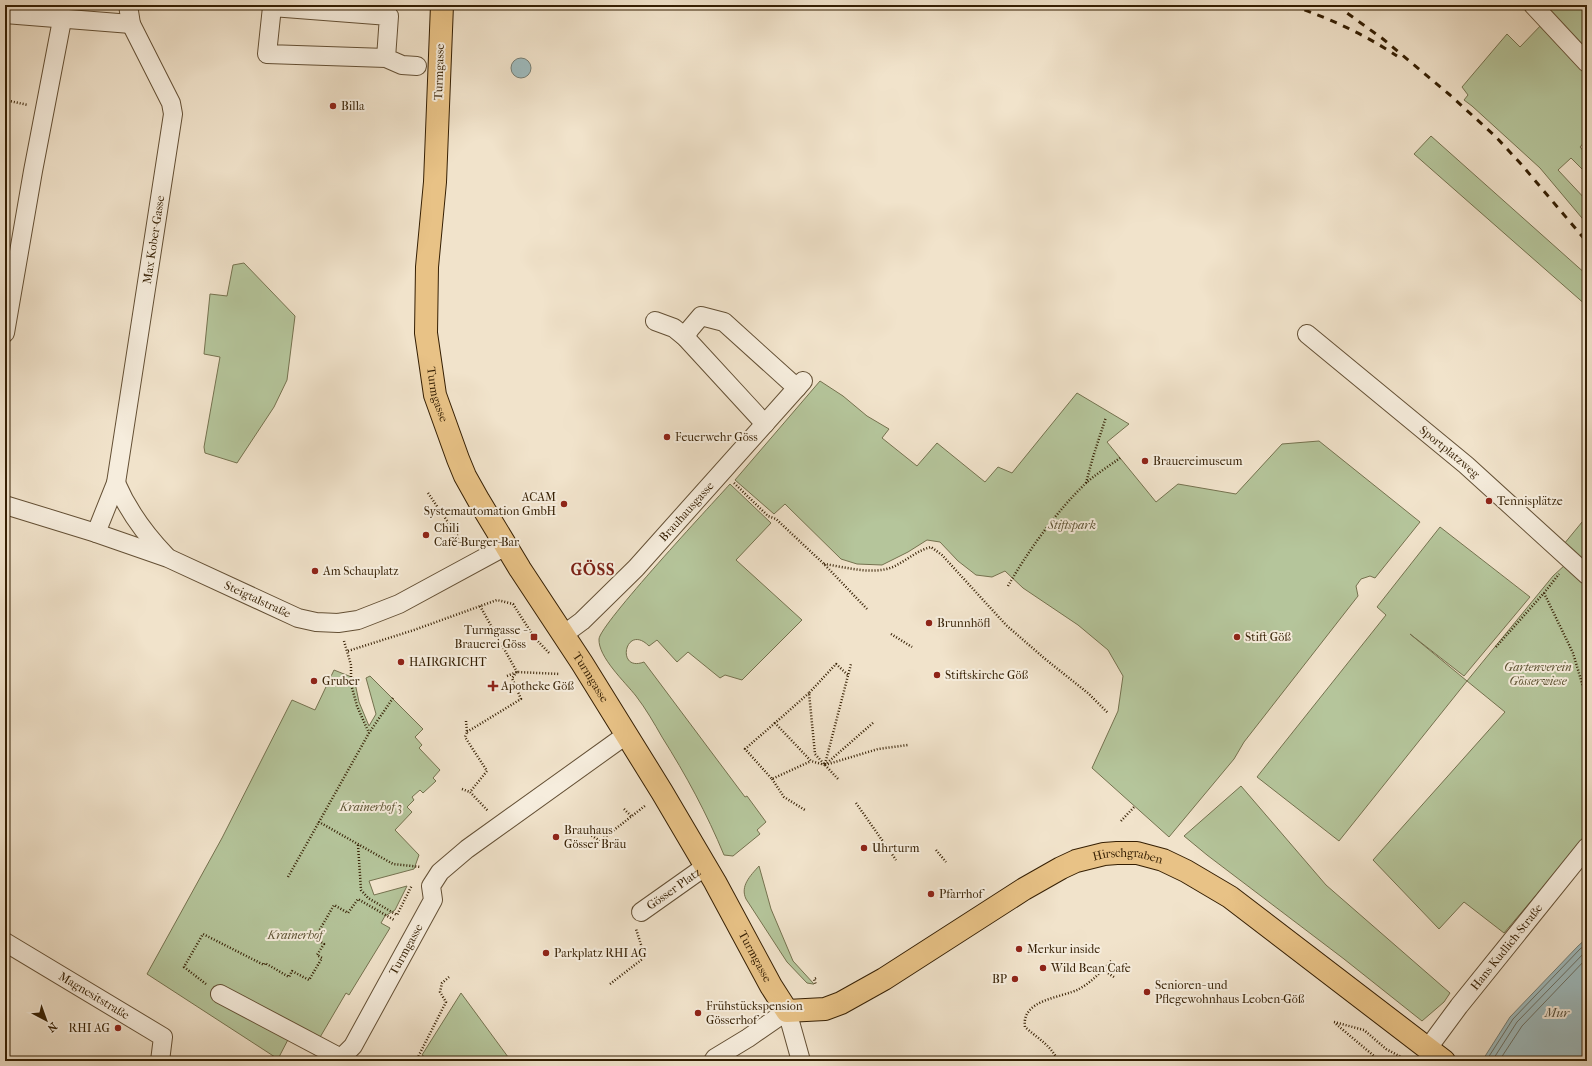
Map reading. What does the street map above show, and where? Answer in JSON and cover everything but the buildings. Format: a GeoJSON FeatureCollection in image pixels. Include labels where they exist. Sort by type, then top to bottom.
{"type":"FeatureCollection","features":[{"type":"Feature","properties":{"kind":"main road","name":"Turmgasse"},"geometry":{"type":"LineString","coordinates":[[442,5],[435,182],[427,266],[426,332],[436,396],[465,476],[506,546],[626,735],[706,866],[771,986],[787,1011]]}},
{"type":"Feature","properties":{"kind":"main road","name":"Hirschgraben"},"geometry":{"type":"LineString","coordinates":[[787,1011],[825,1009],[841,1003],[884,979],[1017,893],[1076,861],[1104,854],[1137,853],[1163,860],[1186,871],[1230,897],[1436,1055]]}},
{"type":"Feature","properties":{"kind":"street","name":"Max Kober-Gasse"},"geometry":{"type":"LineString","coordinates":[[96,533],[116,483],[174,114],[171,104],[131,24],[128,5]]}},
{"type":"Feature","properties":{"kind":"street"},"geometry":{"type":"LineString","coordinates":[[1534,5],[1587,63]]}},
{"type":"Feature","properties":{"kind":"street"},"geometry":{"type":"LineString","coordinates":[[386,58],[389,11],[272,7],[267,54],[386,58],[402,65],[417,66]]}},
{"type":"Feature","properties":{"kind":"street"},"geometry":{"type":"LineString","coordinates":[[5,14],[62,20],[131,24]]}},
{"type":"Feature","properties":{"kind":"street"},"geometry":{"type":"LineString","coordinates":[[5,333],[62,20]]}},
{"type":"Feature","properties":{"kind":"street","name":"Brauhausgasse"},"geometry":{"type":"LineString","coordinates":[[563,635],[582,621],[636,568],[800,384],[724,322],[701,316],[690,328],[685,337]]}},
{"type":"Feature","properties":{"kind":"street"},"geometry":{"type":"LineString","coordinates":[[655,321],[674,328],[685,337],[765,424]]}},
{"type":"Feature","properties":{"kind":"street","name":"Sportplatzweg"},"geometry":{"type":"LineString","coordinates":[[1306,334],[1466,465],[1587,575]]}},
{"type":"Feature","properties":{"kind":"street"},"geometry":{"type":"LineString","coordinates":[[116,483],[124,501],[147,536],[168,558]]}},
{"type":"Feature","properties":{"kind":"street","name":"Steigtalstraße"},"geometry":{"type":"LineString","coordinates":[[7,511],[96,533],[168,558],[298,618],[316,622],[338,623],[358,620],[399,604],[506,546]]}},
{"type":"Feature","properties":{"kind":"street","name":"Turmgasse"},"geometry":{"type":"LineString","coordinates":[[220,994],[341,1058],[353,1046],[433,900],[431,886],[440,872],[467,849],[626,735]]}},
{"type":"Feature","properties":{"kind":"street","name":"Hans Kudlich-Straße"},"geometry":{"type":"LineString","coordinates":[[1436,1055],[1459,1006],[1587,847]]}},
{"type":"Feature","properties":{"kind":"street","name":"Gösser Platz"},"geometry":{"type":"LineString","coordinates":[[641,912],[706,866]]}},
{"type":"Feature","properties":{"kind":"street","name":"Magnesitstraße"},"geometry":{"type":"LineString","coordinates":[[5,942],[163,1037],[160,1061]]}},
{"type":"Feature","properties":{"kind":"street"},"geometry":{"type":"LineString","coordinates":[[713,1061],[715,1058],[748,1038],[787,1011],[801,1061]]}},
{"type":"Feature","properties":{"kind":"path"},"geometry":{"type":"LineString","coordinates":[[5,100],[45,108]]}},
{"type":"Feature","properties":{"kind":"path"},"geometry":{"type":"LineString","coordinates":[[1086,483],[1106,416]]}},
{"type":"Feature","properties":{"kind":"path"},"geometry":{"type":"LineString","coordinates":[[1008,586],[1023,560],[1049,524],[1086,483],[1120,458]]}},
{"type":"Feature","properties":{"kind":"path"},"geometry":{"type":"LineString","coordinates":[[738,487],[768,516],[776,520],[824,564],[867,609]]}},
{"type":"Feature","properties":{"kind":"path"},"geometry":{"type":"LineString","coordinates":[[428,493],[456,534]]}},
{"type":"Feature","properties":{"kind":"path"},"geometry":{"type":"LineString","coordinates":[[824,564],[874,571],[894,567],[923,549],[931,547],[942,555],[1006,625],[1089,694],[1108,713]]}},
{"type":"Feature","properties":{"kind":"path"},"geometry":{"type":"LineString","coordinates":[[1496,647],[1544,593],[1570,560]]}},
{"type":"Feature","properties":{"kind":"path"},"geometry":{"type":"LineString","coordinates":[[1544,593],[1574,653],[1587,700]]}},
{"type":"Feature","properties":{"kind":"path"},"geometry":{"type":"LineString","coordinates":[[348,651],[414,630],[497,600],[513,604],[534,637],[554,658]]}},
{"type":"Feature","properties":{"kind":"path"},"geometry":{"type":"LineString","coordinates":[[480,606],[517,672]]}},
{"type":"Feature","properties":{"kind":"path"},"geometry":{"type":"LineString","coordinates":[[338,623],[348,651],[351,665],[351,684],[357,706],[369,734]]}},
{"type":"Feature","properties":{"kind":"path"},"geometry":{"type":"LineString","coordinates":[[891,634],[912,647]]}},
{"type":"Feature","properties":{"kind":"path"},"geometry":{"type":"LineString","coordinates":[[422,666],[430,659]]}},
{"type":"Feature","properties":{"kind":"path"},"geometry":{"type":"LineString","coordinates":[[805,810],[784,797],[772,779],[745,749],[808,693],[836,664],[848,675]]}},
{"type":"Feature","properties":{"kind":"path"},"geometry":{"type":"LineString","coordinates":[[825,765],[851,664]]}},
{"type":"Feature","properties":{"kind":"path"},"geometry":{"type":"LineString","coordinates":[[466,732],[521,699],[512,678],[517,672]]}},
{"type":"Feature","properties":{"kind":"path"},"geometry":{"type":"LineString","coordinates":[[507,676],[517,672],[560,674]]}},
{"type":"Feature","properties":{"kind":"path"},"geometry":{"type":"LineString","coordinates":[[808,693],[815,754],[838,779]]}},
{"type":"Feature","properties":{"kind":"path"},"geometry":{"type":"LineString","coordinates":[[288,877],[369,734],[393,698]]}},
{"type":"Feature","properties":{"kind":"path"},"geometry":{"type":"LineString","coordinates":[[466,721],[465,737],[487,771],[470,792]]}},
{"type":"Feature","properties":{"kind":"path"},"geometry":{"type":"LineString","coordinates":[[825,765],[874,722]]}},
{"type":"Feature","properties":{"kind":"path"},"geometry":{"type":"LineString","coordinates":[[775,723],[811,761],[825,765],[878,749],[908,745]]}},
{"type":"Feature","properties":{"kind":"path"},"geometry":{"type":"LineString","coordinates":[[772,779],[811,761]]}},
{"type":"Feature","properties":{"kind":"path"},"geometry":{"type":"LineString","coordinates":[[462,789],[470,792],[502,824]]}},
{"type":"Feature","properties":{"kind":"path"},"geometry":{"type":"LineString","coordinates":[[589,834],[600,840],[648,803]]}},
{"type":"Feature","properties":{"kind":"path"},"geometry":{"type":"LineString","coordinates":[[856,803],[896,860]]}},
{"type":"Feature","properties":{"kind":"path"},"geometry":{"type":"LineString","coordinates":[[1121,821],[1135,806]]}},
{"type":"Feature","properties":{"kind":"path"},"geometry":{"type":"LineString","coordinates":[[624,809],[631,816]]}},
{"type":"Feature","properties":{"kind":"path"},"geometry":{"type":"LineString","coordinates":[[319,822],[393,864],[418,866],[440,872]]}},
{"type":"Feature","properties":{"kind":"path"},"geometry":{"type":"LineString","coordinates":[[358,845],[361,890],[368,898],[397,915],[415,880]]}},
{"type":"Feature","properties":{"kind":"path"},"geometry":{"type":"LineString","coordinates":[[936,850],[946,862]]}},
{"type":"Feature","properties":{"kind":"path"},"geometry":{"type":"LineString","coordinates":[[220,994],[184,967],[203,934],[264,965],[265,963],[289,977],[292,971],[308,980],[322,958],[317,955],[324,944],[315,938],[334,905],[348,913],[358,898],[394,920]]}},
{"type":"Feature","properties":{"kind":"path"},"geometry":{"type":"LineString","coordinates":[[610,984],[645,957],[634,921],[641,912]]}},
{"type":"Feature","properties":{"kind":"path"},"geometry":{"type":"LineString","coordinates":[[1058,1061],[1055,1054],[1047,1045],[1025,1027],[1024,1020],[1026,1014],[1036,1004],[1078,990],[1090,982],[1112,960]]}},
{"type":"Feature","properties":{"kind":"path"},"geometry":{"type":"LineString","coordinates":[[1103,970],[1114,977]]}},
{"type":"Feature","properties":{"kind":"path"},"geometry":{"type":"LineString","coordinates":[[425,1061],[418,1057],[446,1002],[440,992],[442,983],[448,977]]}},
{"type":"Feature","properties":{"kind":"path"},"geometry":{"type":"LineString","coordinates":[[816,978],[814,979],[816,985]]}},
{"type":"Feature","properties":{"kind":"path"},"geometry":{"type":"LineString","coordinates":[[1380,1061],[1334,1022],[1364,1030],[1386,1049],[1409,1061]]}},
{"type":"Feature","properties":{"kind":"green space"},"geometry":{"type":"Polygon","coordinates":[[[47,5],[107,5],[100,8],[85,10],[47,5]]]}},
{"type":"Feature","properties":{"kind":"green space"},"geometry":{"type":"Polygon","coordinates":[[[1542,5],[1587,5],[1587,55],[1542,5]]]}},
{"type":"Feature","properties":{"kind":"green space"},"geometry":{"type":"Polygon","coordinates":[[[1544,22],[1587,70],[1587,139],[1580,147],[1587,155],[1587,167],[1584,171],[1571,158],[1558,170],[1587,201],[1587,224],[1540,168],[1464,100],[1468,95],[1462,87],[1507,34],[1520,47],[1544,22]]]}},
{"type":"Feature","properties":{"kind":"green space"},"geometry":{"type":"Polygon","coordinates":[[[1431,136],[1587,275],[1587,306],[1414,154],[1431,136]]]}},
{"type":"Feature","properties":{"kind":"green space"},"geometry":{"type":"Polygon","coordinates":[[[244,263],[295,316],[287,380],[274,407],[237,463],[205,453],[204,447],[220,357],[204,354],[210,294],[227,296],[233,265],[244,263]]]}},
{"type":"Feature","properties":{"kind":"green space","name":"Stiftspark"},"geometry":{"type":"Polygon","coordinates":[[[820,381],[843,396],[867,416],[889,429],[882,438],[917,466],[937,443],[985,482],[998,467],[1012,473],[1077,393],[1129,424],[1107,442],[1156,502],[1178,484],[1236,494],[1282,444],[1319,441],[1420,522],[1375,578],[1370,576],[1361,579],[1356,586],[1358,596],[1244,742],[1234,759],[1169,837],[1092,768],[1118,711],[1123,676],[1108,650],[1078,625],[1023,588],[1005,571],[992,577],[976,575],[958,561],[940,542],[927,540],[908,552],[882,565],[857,564],[841,559],[785,504],[774,514],[735,480],[820,381]]]}},
{"type":"Feature","properties":{"kind":"green space"},"geometry":{"type":"Polygon","coordinates":[[[730,484],[771,523],[736,560],[802,620],[742,680],[725,675],[720,678],[688,652],[677,662],[657,640],[649,646],[641,640],[634,640],[629,643],[627,655],[629,661],[635,663],[644,662],[745,797],[747,796],[766,822],[757,830],[760,834],[733,856],[724,855],[696,795],[653,721],[636,696],[607,661],[600,646],[599,639],[604,629],[617,611],[730,484]]]}},
{"type":"Feature","properties":{"kind":"green space"},"geometry":{"type":"Polygon","coordinates":[[[1587,516],[1587,564],[1564,544],[1587,516]]]}},
{"type":"Feature","properties":{"kind":"green space"},"geometry":{"type":"Polygon","coordinates":[[[1440,527],[1530,597],[1464,676],[1410,634],[1467,681],[1339,841],[1257,777],[1386,615],[1377,607],[1440,527]]]}},
{"type":"Feature","properties":{"kind":"green space","name":"Gartenverein Gösserwiese"},"geometry":{"type":"Polygon","coordinates":[[[1566,564],[1587,583],[1587,835],[1504,933],[1464,902],[1439,929],[1373,860],[1505,712],[1467,681],[1553,576],[1566,564]]]}},
{"type":"Feature","properties":{"kind":"green space","name":"Krainerhof"},"geometry":{"type":"Polygon","coordinates":[[[334,670],[354,678],[359,702],[369,726],[376,714],[366,678],[370,676],[423,729],[415,737],[422,745],[419,748],[440,770],[433,778],[436,781],[423,793],[420,790],[412,797],[414,800],[407,807],[412,812],[395,830],[419,855],[414,869],[369,881],[374,895],[407,886],[395,910],[385,916],[381,923],[390,928],[349,995],[346,993],[319,1039],[294,1028],[278,1059],[147,974],[222,838],[292,700],[315,710],[334,670]]]}},
{"type":"Feature","properties":{"kind":"green space"},"geometry":{"type":"Polygon","coordinates":[[[1241,786],[1326,885],[1450,993],[1444,1002],[1422,1021],[1184,836],[1241,786]]]}},
{"type":"Feature","properties":{"kind":"green space"},"geometry":{"type":"Polygon","coordinates":[[[759,866],[771,909],[793,961],[814,984],[807,983],[787,962],[746,899],[744,894],[745,885],[749,877],[759,866]]]}},
{"type":"Feature","properties":{"kind":"green space"},"geometry":{"type":"Polygon","coordinates":[[[461,993],[511,1061],[432,1061],[422,1055],[461,993]]]}},
{"type":"Feature","properties":{"kind":"water"},"geometry":{"type":"Polygon","coordinates":[[[521,58],[528,61],[531,68],[528,75],[521,78],[514,75],[511,68],[514,61],[521,58]]]}},
{"type":"Feature","properties":{"kind":"water","name":"Mur"},"geometry":{"type":"Polygon","coordinates":[[[1587,938],[1587,1061],[1482,1061],[1510,1017],[1587,938]]]}},
{"type":"Feature","properties":{"kind":"railway"},"geometry":{"type":"LineString","coordinates":[[1291,5],[1346,27],[1397,56]]}},
{"type":"Feature","properties":{"kind":"railway"},"geometry":{"type":"LineString","coordinates":[[1336,5],[1383,39],[1450,95],[1496,137],[1521,164],[1587,242]]}},
{"type":"Feature","properties":{"kind":"place","name":"Billa"},"geometry":{"type":"Point","coordinates":[333,106]}},
{"type":"Feature","properties":{"kind":"place","name":"Feuerwehr Göss"},"geometry":{"type":"Point","coordinates":[667,437]}},
{"type":"Feature","properties":{"kind":"place","name":"Brauereimuseum"},"geometry":{"type":"Point","coordinates":[1145,461]}},
{"type":"Feature","properties":{"kind":"place","name":"Tennisplätze"},"geometry":{"type":"Point","coordinates":[1489,501]}},
{"type":"Feature","properties":{"kind":"place","name":"ACAM Systemautomation GmbH"},"geometry":{"type":"Point","coordinates":[564,504]}},
{"type":"Feature","properties":{"kind":"place","name":"Chili Café-Burger-Bar"},"geometry":{"type":"Point","coordinates":[426,535]}},
{"type":"Feature","properties":{"kind":"place","name":"Am Schauplatz"},"geometry":{"type":"Point","coordinates":[315,571]}},
{"type":"Feature","properties":{"kind":"place","name":"Brunnhöfl"},"geometry":{"type":"Point","coordinates":[929,623]}},
{"type":"Feature","properties":{"kind":"place","name":"Turmgasse - Brauerei Göss"},"geometry":{"type":"Point","coordinates":[534,637]}},
{"type":"Feature","properties":{"kind":"place","name":"Stift Göß"},"geometry":{"type":"Point","coordinates":[1237,637]}},
{"type":"Feature","properties":{"kind":"place","name":"HAIRGRICHT"},"geometry":{"type":"Point","coordinates":[401,662]}},
{"type":"Feature","properties":{"kind":"place","name":"Stiftskirche Göß"},"geometry":{"type":"Point","coordinates":[937,675]}},
{"type":"Feature","properties":{"kind":"place","name":"Gruber"},"geometry":{"type":"Point","coordinates":[314,681]}},
{"type":"Feature","properties":{"kind":"place","name":"Apotheke Göß"},"geometry":{"type":"Point","coordinates":[493,686]}},
{"type":"Feature","properties":{"kind":"place","name":"Brauhaus Gösser Bräu"},"geometry":{"type":"Point","coordinates":[556,837]}},
{"type":"Feature","properties":{"kind":"place","name":"Uhrturm"},"geometry":{"type":"Point","coordinates":[864,848]}},
{"type":"Feature","properties":{"kind":"place","name":"Pfarrhof"},"geometry":{"type":"Point","coordinates":[931,894]}},
{"type":"Feature","properties":{"kind":"place","name":"Merkur inside"},"geometry":{"type":"Point","coordinates":[1019,949]}},
{"type":"Feature","properties":{"kind":"place","name":"Parkplatz RHI AG"},"geometry":{"type":"Point","coordinates":[546,953]}},
{"type":"Feature","properties":{"kind":"place","name":"Wild Bean Cafe"},"geometry":{"type":"Point","coordinates":[1043,968]}},
{"type":"Feature","properties":{"kind":"place","name":"BP"},"geometry":{"type":"Point","coordinates":[1015,979]}},
{"type":"Feature","properties":{"kind":"place","name":"Senioren- und Pflegewohnhaus Leoben-Göß"},"geometry":{"type":"Point","coordinates":[1147,992]}},
{"type":"Feature","properties":{"kind":"place","name":"Frühstückspension Gösserhof"},"geometry":{"type":"Point","coordinates":[698,1013]}},
{"type":"Feature","properties":{"kind":"place","name":"RHI AG"},"geometry":{"type":"Point","coordinates":[118,1028]}},
{"type":"Feature","properties":{"kind":"district","name":"GÖSS"},"geometry":{"type":"Point","coordinates":[593,569]}},
{"type":"Feature","properties":{"kind":"park label","name":"Krainerhof 3"},"geometry":{"type":"Point","coordinates":[371,807]}}]}
